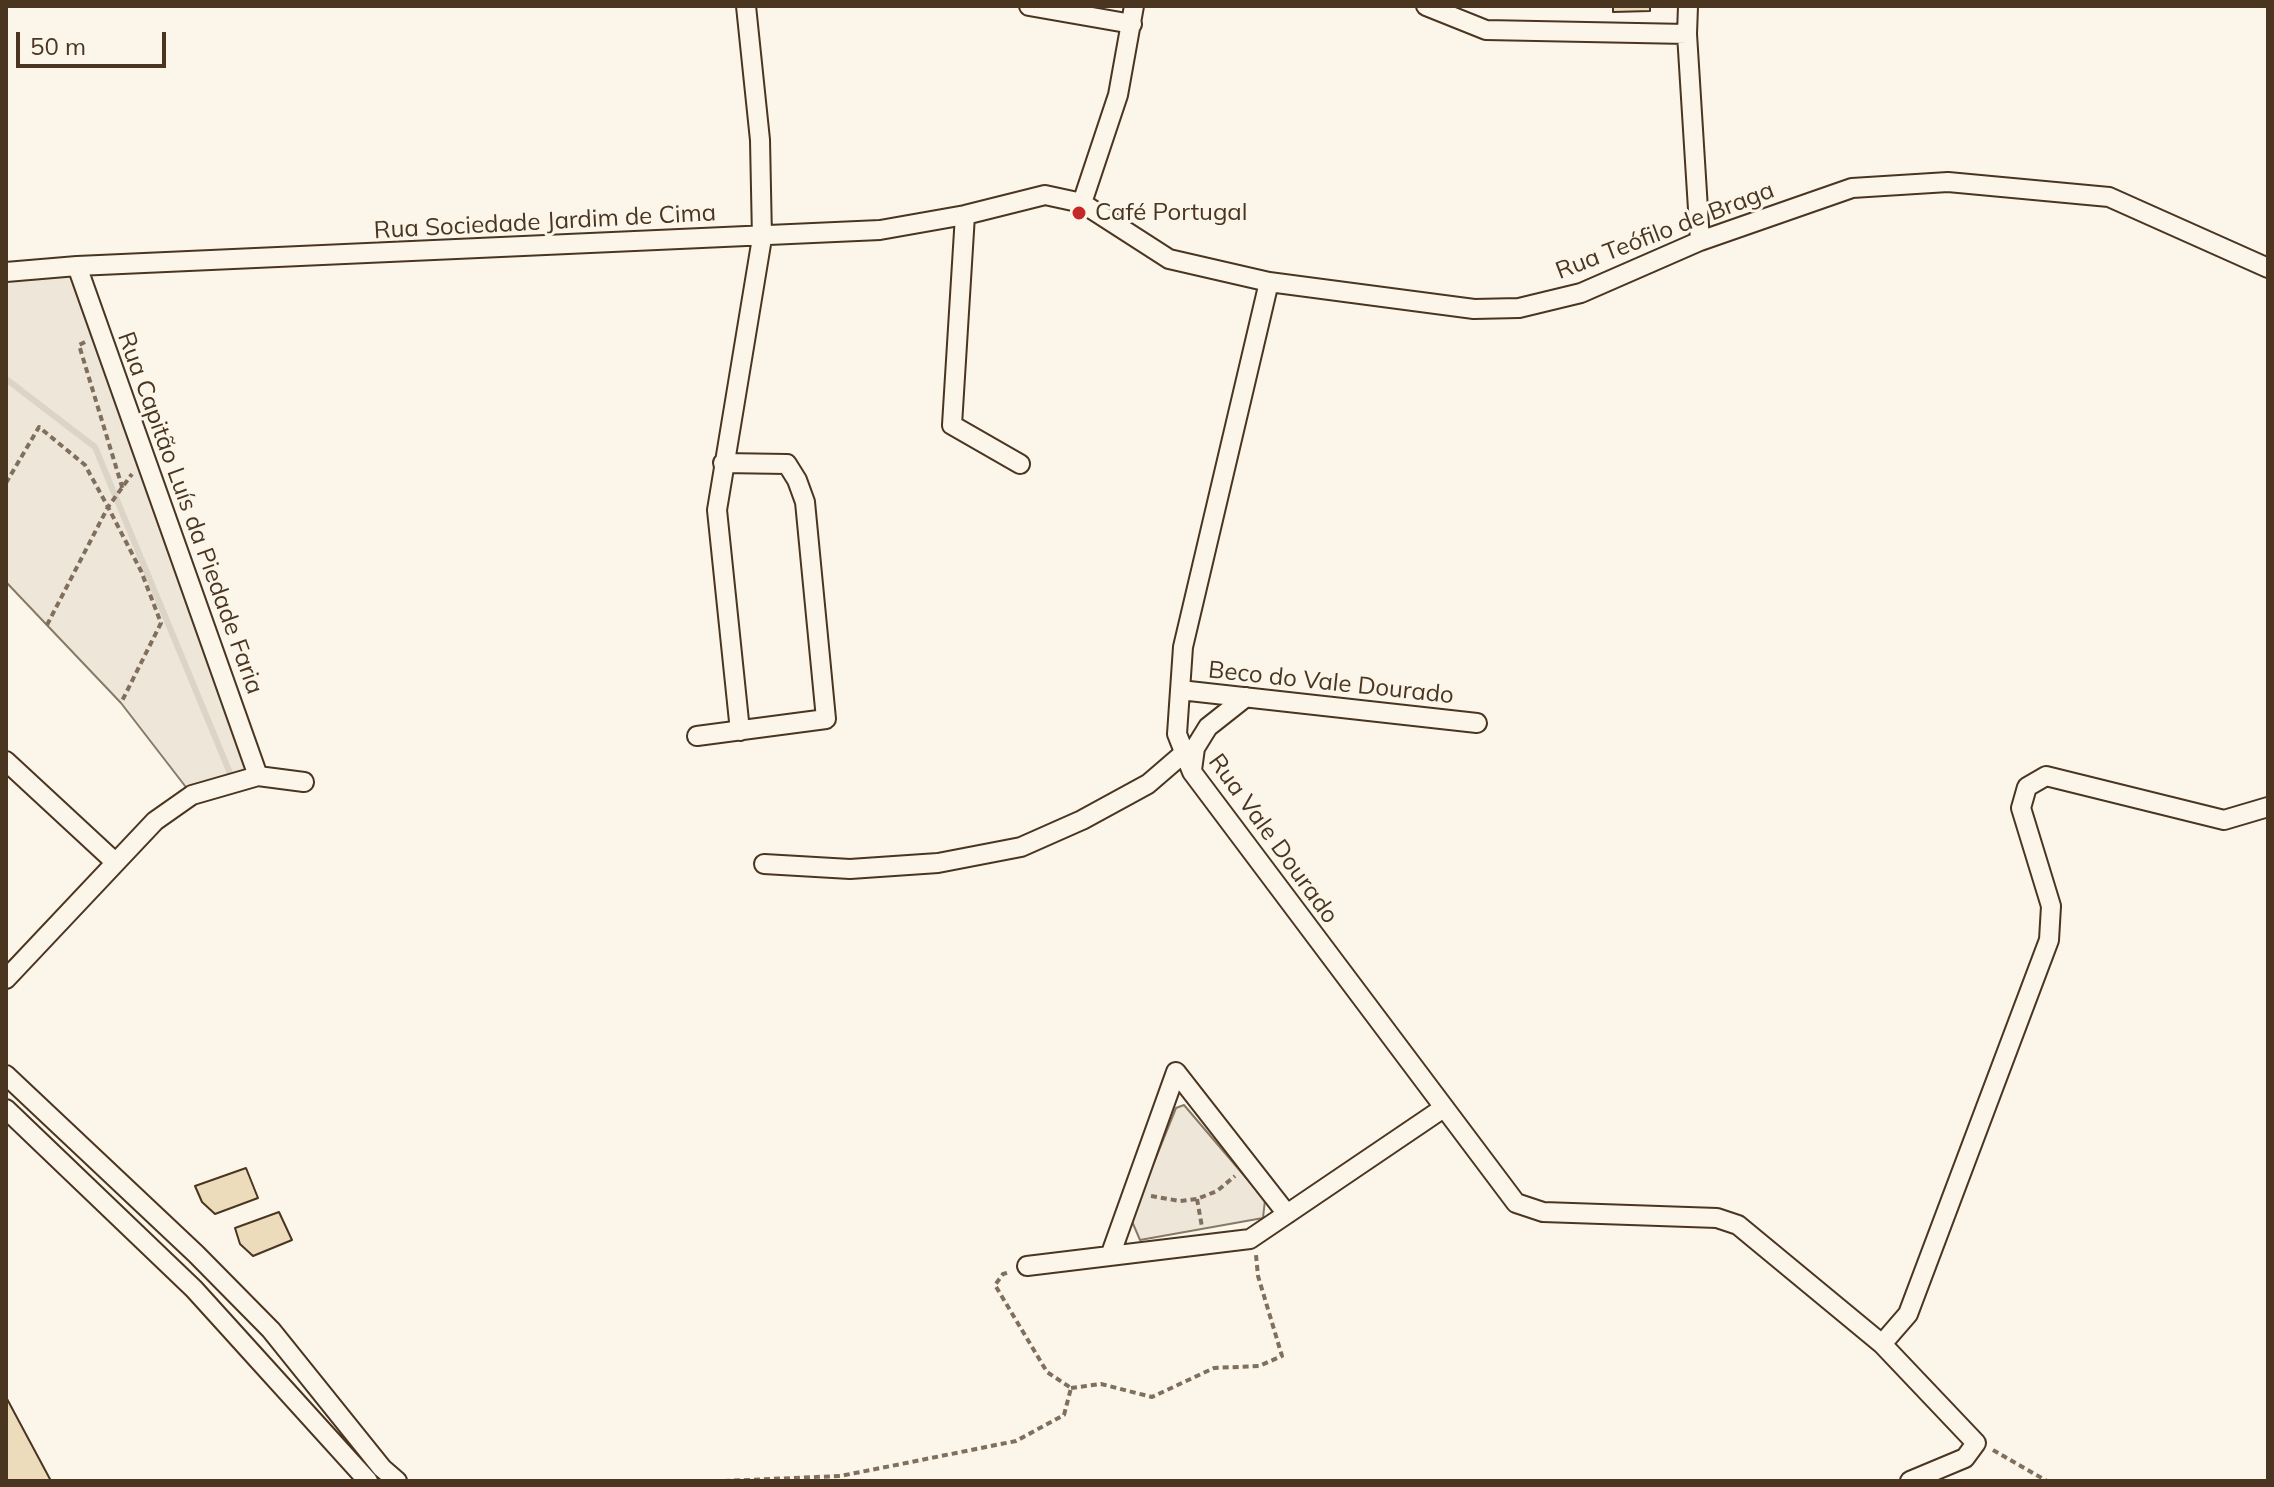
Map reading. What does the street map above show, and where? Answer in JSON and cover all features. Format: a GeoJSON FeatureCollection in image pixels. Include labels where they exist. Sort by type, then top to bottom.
{"type":"FeatureCollection","features":[{"type":"Feature","properties":{"kind":"street"},"geometry":{"type":"LineString","coordinates":[[740,731],[717,510],[762,238],[760,140],[746,6]]}},
{"type":"Feature","properties":{"kind":"street"},"geometry":{"type":"LineString","coordinates":[[1029,6],[1133,15],[1118,95],[1082,203]]}},
{"type":"Feature","properties":{"kind":"street"},"geometry":{"type":"LineString","coordinates":[[1426,6],[1486,30],[1687,34]]}},
{"type":"Feature","properties":{"kind":"street"},"geometry":{"type":"LineString","coordinates":[[1688,6],[1687,34],[1700,241]]}},
{"type":"Feature","properties":{"kind":"street","name":"Rua Teófilo de Braga"},"geometry":{"type":"LineString","coordinates":[[1082,203],[1169,259],[1269,282],[1474,309],[1519,308],[1581,293],[1700,241],[1852,188],[1948,182],[2109,197],[2268,268]]}},
{"type":"Feature","properties":{"kind":"street","name":"Rua Sociedade Jardim de Cima"},"geometry":{"type":"LineString","coordinates":[[6,272],[77,266],[762,238],[880,230],[965,215],[1045,195],[1082,203]]}},
{"type":"Feature","properties":{"kind":"street"},"geometry":{"type":"LineString","coordinates":[[965,215],[952,425],[1020,464]]}},
{"type":"Feature","properties":{"kind":"street","name":"Rua Capitão Luís da Piedade Faria"},"geometry":{"type":"LineString","coordinates":[[77,266],[258,776]]}},
{"type":"Feature","properties":{"kind":"street","name":"Rua Vale Dourado"},"geometry":{"type":"LineString","coordinates":[[1269,282],[1183,647],[1177,734],[1192,772],[1442,1109],[1516,1203],[1543,1212],[1717,1218],[1738,1225],[1882,1344],[1976,1443]]}},
{"type":"Feature","properties":{"kind":"street"},"geometry":{"type":"LineString","coordinates":[[697,736],[826,719],[805,502],[797,480],[787,464],[723,463]]}},
{"type":"Feature","properties":{"kind":"street","name":"Beco do Vale Dourado"},"geometry":{"type":"LineString","coordinates":[[1180,690],[1477,723]]}},
{"type":"Feature","properties":{"kind":"street"},"geometry":{"type":"LineString","coordinates":[[1192,772],[1195,748],[1208,727],[1246,697]]}},
{"type":"Feature","properties":{"kind":"street"},"geometry":{"type":"LineString","coordinates":[[764,864],[850,869],[938,863],[1021,847],[1082,820],[1148,784],[1184,753]]}},
{"type":"Feature","properties":{"kind":"street"},"geometry":{"type":"LineString","coordinates":[[6,761],[115,862]]}},
{"type":"Feature","properties":{"kind":"street"},"geometry":{"type":"LineString","coordinates":[[6,979],[155,821],[192,795],[258,776],[304,782]]}},
{"type":"Feature","properties":{"kind":"street"},"geometry":{"type":"LineString","coordinates":[[1882,1344],[1908,1314],[2049,940],[2051,906],[2021,808],[2027,787],[2046,776],[2224,820],[2268,807]]}},
{"type":"Feature","properties":{"kind":"street"},"geometry":{"type":"LineString","coordinates":[[1110,1256],[1176,1072],[1287,1214]]}},
{"type":"Feature","properties":{"kind":"street"},"geometry":{"type":"LineString","coordinates":[[6,1075],[249,1308],[397,1481]]}},
{"type":"Feature","properties":{"kind":"street"},"geometry":{"type":"LineString","coordinates":[[6,1109],[194,1289],[368,1481]]}},
{"type":"Feature","properties":{"kind":"street"},"geometry":{"type":"LineString","coordinates":[[1027,1266],[1254,1236],[1442,1109]]}},
{"type":"Feature","properties":{"kind":"street"},"geometry":{"type":"LineString","coordinates":[[1910,1481],[1965,1458],[1976,1443]]}},
{"type":"Feature","properties":{"kind":"path"},"geometry":{"type":"LineString","coordinates":[[47,625],[108,507],[123,490],[79,345],[101,333]]}},
{"type":"Feature","properties":{"kind":"path"},"geometry":{"type":"LineString","coordinates":[[6,483],[39,427],[85,465],[108,507],[141,571],[161,623],[121,703]]}},
{"type":"Feature","properties":{"kind":"path"},"geometry":{"type":"LineString","coordinates":[[1141,1194],[1180,1201],[1197,1199],[1217,1191],[1240,1170]]}},
{"type":"Feature","properties":{"kind":"path"},"geometry":{"type":"LineString","coordinates":[[1197,1199],[1203,1230]]}},
{"type":"Feature","properties":{"kind":"path"},"geometry":{"type":"LineString","coordinates":[[1027,1266],[1003,1274],[995,1285],[1047,1372],[1071,1388],[1101,1384],[1152,1397],[1214,1368],[1259,1366],[1282,1356],[1258,1276],[1254,1236]]}},
{"type":"Feature","properties":{"kind":"path"},"geometry":{"type":"LineString","coordinates":[[724,1481],[840,1476],[1016,1441],[1064,1415],[1071,1388]]}},
{"type":"Feature","properties":{"kind":"path"},"geometry":{"type":"LineString","coordinates":[[1976,1443],[2009,1456],[2047,1481]]}},
{"type":"Feature","properties":{"kind":"shaded area"},"geometry":{"type":"Polygon","coordinates":[[[77,266],[258,776],[192,795],[121,703],[6,582],[6,272],[77,266]]]}},
{"type":"Feature","properties":{"kind":"shaded area"},"geometry":{"type":"Polygon","coordinates":[[[1184,1105],[1265,1200],[1263,1218],[1140,1240],[1131,1219],[1176,1108],[1184,1105]]]}},
{"type":"Feature","properties":{"kind":"building"},"geometry":{"type":"Polygon","coordinates":[[[1613,6],[1650,6],[1650,11],[1613,12],[1613,6]]]}},
{"type":"Feature","properties":{"kind":"building"},"geometry":{"type":"Polygon","coordinates":[[[246,1168],[258,1198],[215,1214],[202,1202],[195,1186],[246,1168]]]}},
{"type":"Feature","properties":{"kind":"building"},"geometry":{"type":"Polygon","coordinates":[[[279,1212],[292,1240],[253,1256],[240,1244],[235,1228],[279,1212]]]}},
{"type":"Feature","properties":{"kind":"building"},"geometry":{"type":"Polygon","coordinates":[[[6,1397],[51,1481],[6,1481],[6,1397]]]}},
{"type":"Feature","properties":{"kind":"waterway"},"geometry":{"type":"LineString","coordinates":[[6,379],[95,447],[232,778]]}},
{"type":"Feature","properties":{"kind":"place","name":"Café Portugal"},"geometry":{"type":"Point","coordinates":[1079,213]}}]}
